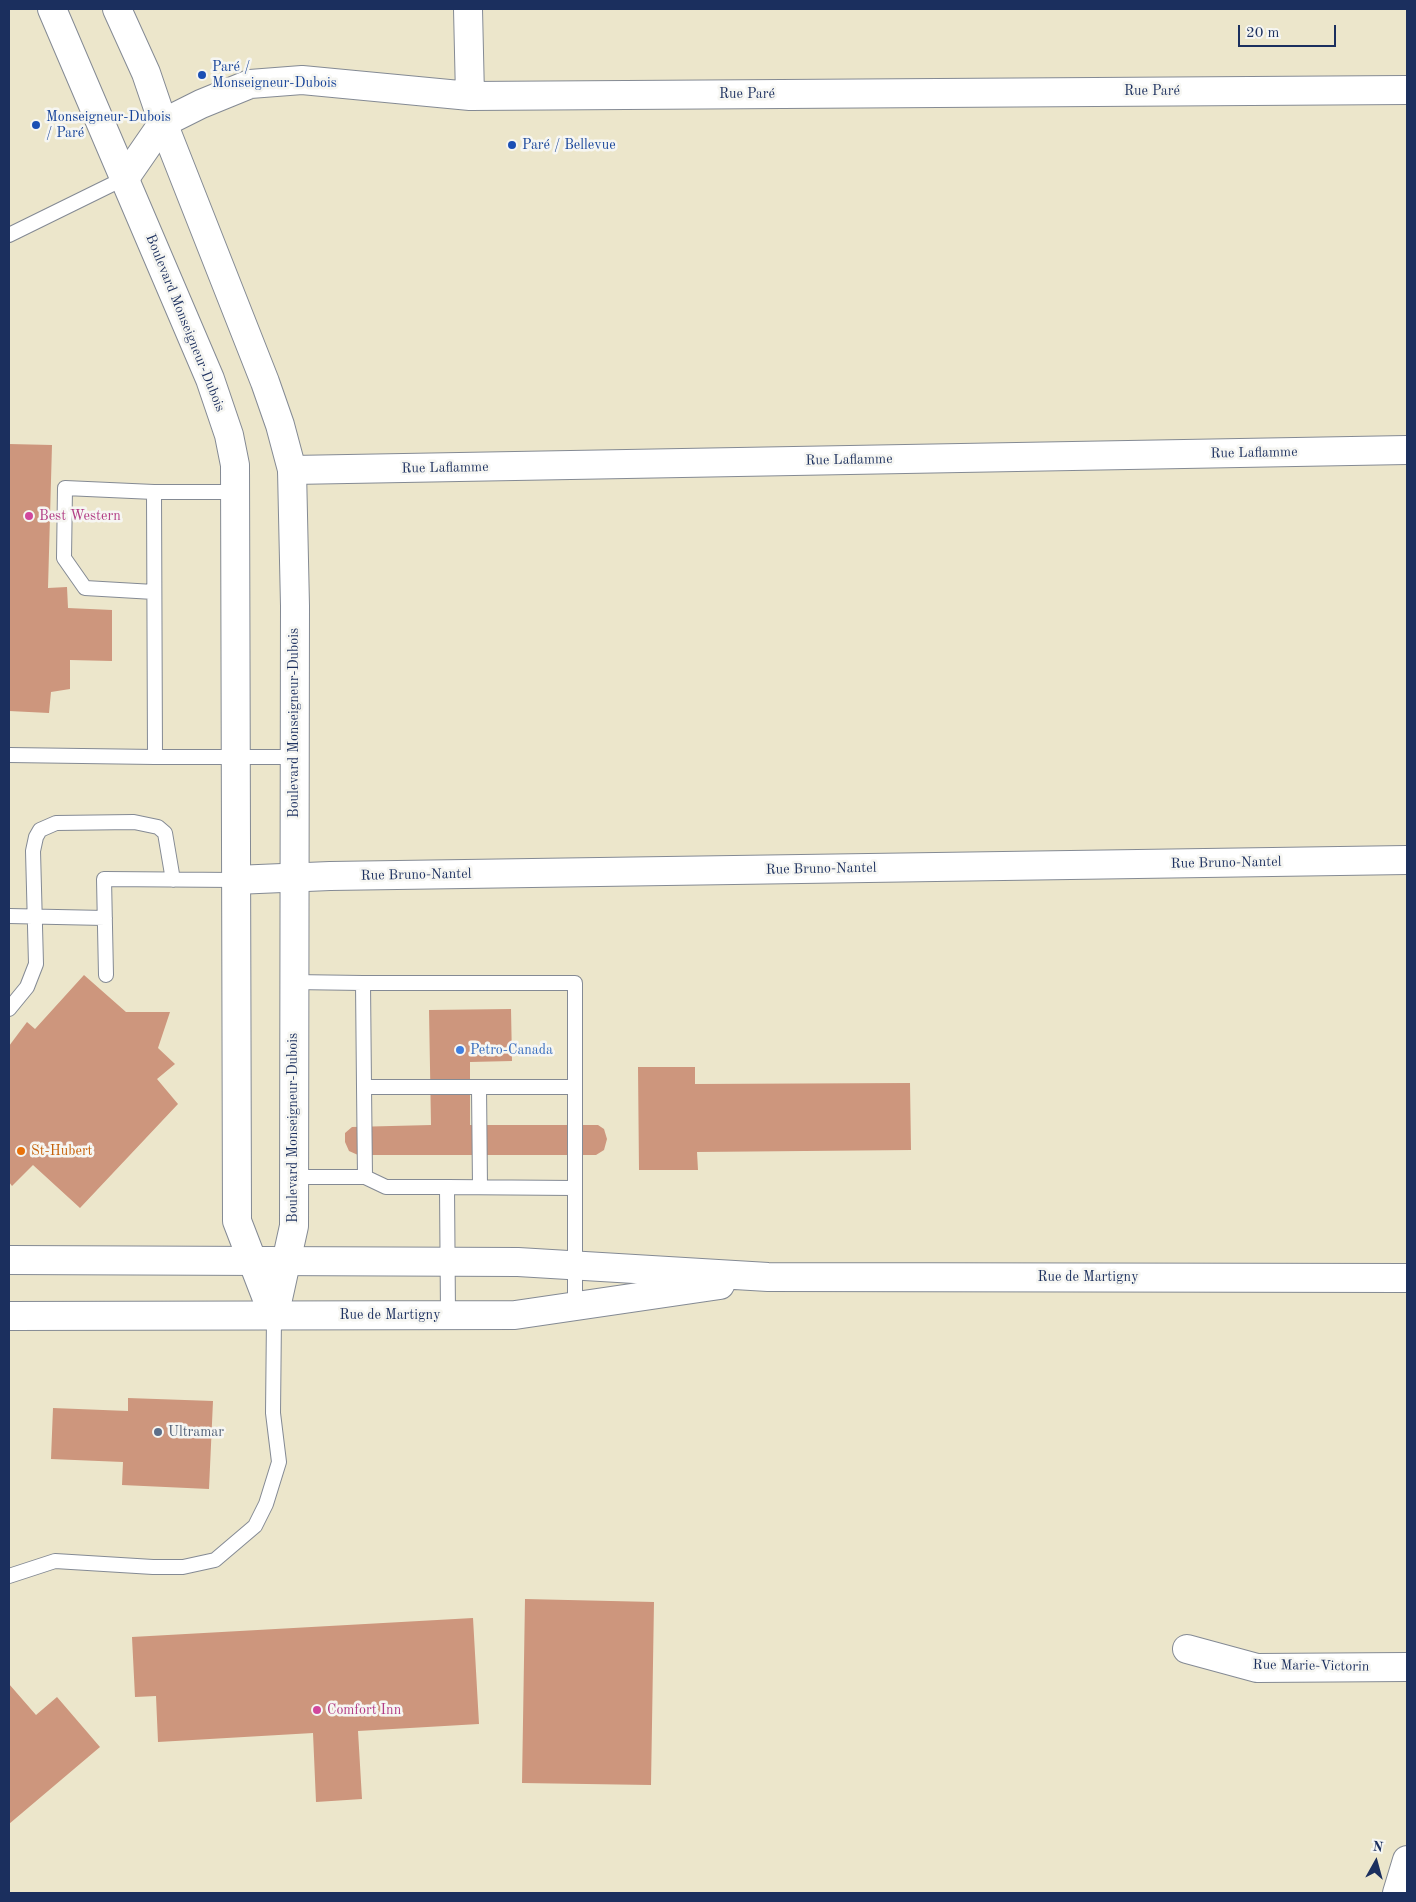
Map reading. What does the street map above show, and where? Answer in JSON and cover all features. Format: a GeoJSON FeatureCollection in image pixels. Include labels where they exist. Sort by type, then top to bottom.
{"type":"FeatureCollection","features":[{"type":"Feature","properties":{"kind":"street","name":"Boulevard Monseigneur-Dubois"},"geometry":{"type":"LineString","coordinates":[[52,9],[221,409],[229,435],[235,466],[237,1221],[274,1317]]}},
{"type":"Feature","properties":{"kind":"street","name":"Boulevard Monseigneur-Dubois"},"geometry":{"type":"LineString","coordinates":[[117,9],[146,73],[163,123],[265,382],[280,425],[292,470],[295,597],[293,757],[294,1226],[274,1317]]}},
{"type":"Feature","properties":{"kind":"street"},"geometry":{"type":"LineString","coordinates":[[468,9],[470,96]]}},
{"type":"Feature","properties":{"kind":"street","name":"Rue Paré"},"geometry":{"type":"LineString","coordinates":[[125,178],[163,123],[201,104],[250,84],[302,80],[470,96],[1407,90]]}},
{"type":"Feature","properties":{"kind":"street","name":"Rue Laflamme"},"geometry":{"type":"LineString","coordinates":[[292,470],[1407,450]]}},
{"type":"Feature","properties":{"kind":"street","name":"Rue Bruno-Nantel"},"geometry":{"type":"LineString","coordinates":[[235,880],[293,877],[1407,860]]}},
{"type":"Feature","properties":{"kind":"street","name":"Rue de Martigny"},"geometry":{"type":"LineString","coordinates":[[9,1260],[576,1264],[768,1277],[1407,1278]]}},
{"type":"Feature","properties":{"kind":"street","name":"Rue de Martigny"},"geometry":{"type":"LineString","coordinates":[[9,1316],[274,1317],[515,1315],[576,1308],[768,1277]]}},
{"type":"Feature","properties":{"kind":"street","name":"Rue Marie-Victorin"},"geometry":{"type":"LineString","coordinates":[[1187,1649],[1257,1668],[1407,1667]]}},
{"type":"Feature","properties":{"kind":"street"},"geometry":{"type":"LineString","coordinates":[[1397,1893],[1407,1860]]}},
{"type":"Feature","properties":{"kind":"lane"},"geometry":{"type":"LineString","coordinates":[[9,235],[125,178]]}},
{"type":"Feature","properties":{"kind":"lane"},"geometry":{"type":"LineString","coordinates":[[154,592],[85,588],[64,558],[66,488],[154,492],[236,492]]}},
{"type":"Feature","properties":{"kind":"lane"},"geometry":{"type":"LineString","coordinates":[[154,492],[155,757]]}},
{"type":"Feature","properties":{"kind":"lane"},"geometry":{"type":"LineString","coordinates":[[9,755],[293,757]]}},
{"type":"Feature","properties":{"kind":"lane"},"geometry":{"type":"LineString","coordinates":[[9,1009],[27,987],[36,964],[33,851],[36,837],[47,825],[134,822],[158,826],[165,833],[173,880]]}},
{"type":"Feature","properties":{"kind":"lane"},"geometry":{"type":"LineString","coordinates":[[106,975],[104,880],[235,880]]}},
{"type":"Feature","properties":{"kind":"lane"},"geometry":{"type":"LineString","coordinates":[[9,916],[105,918]]}},
{"type":"Feature","properties":{"kind":"lane"},"geometry":{"type":"LineString","coordinates":[[293,982],[575,983],[576,1308]]}},
{"type":"Feature","properties":{"kind":"lane"},"geometry":{"type":"LineString","coordinates":[[358,983],[363,983],[365,1177]]}},
{"type":"Feature","properties":{"kind":"lane"},"geometry":{"type":"LineString","coordinates":[[364,1087],[575,1087]]}},
{"type":"Feature","properties":{"kind":"lane"},"geometry":{"type":"LineString","coordinates":[[479,1087],[480,1187]]}},
{"type":"Feature","properties":{"kind":"lane"},"geometry":{"type":"LineString","coordinates":[[294,1176],[365,1177],[386,1187],[575,1188]]}},
{"type":"Feature","properties":{"kind":"lane"},"geometry":{"type":"LineString","coordinates":[[447,1187],[448,1315]]}},
{"type":"Feature","properties":{"kind":"lane"},"geometry":{"type":"LineString","coordinates":[[9,1576],[55,1561],[184,1567],[214,1560],[255,1526],[266,1504],[279,1462],[274,1413],[274,1317]]}},
{"type":"Feature","properties":{"kind":"building","name":"Best Western"},"geometry":{"type":"Polygon","coordinates":[[[9,444],[52,445],[48,588],[67,587],[68,608],[112,610],[112,661],[70,660],[70,689],[51,692],[49,713],[9,711],[9,444]]]}},
{"type":"Feature","properties":{"kind":"building"},"geometry":{"type":"Polygon","coordinates":[[[84,975],[126,1012],[170,1012],[158,1048],[175,1064],[157,1079],[178,1104],[80,1208],[33,1165],[12,1186],[9,1182],[9,1046],[27,1022],[35,1029],[84,975]]]}},
{"type":"Feature","properties":{"kind":"building"},"geometry":{"type":"Polygon","coordinates":[[[511,1009],[512,1061],[470,1062],[470,1125],[598,1125],[604,1129],[607,1139],[604,1150],[596,1155],[358,1155],[349,1151],[345,1142],[345,1133],[352,1127],[431,1125],[429,1010],[511,1009]]]}},
{"type":"Feature","properties":{"kind":"building"},"geometry":{"type":"Polygon","coordinates":[[[638,1067],[695,1067],[695,1084],[910,1083],[911,1150],[697,1152],[698,1170],[639,1170],[638,1067]]]}},
{"type":"Feature","properties":{"kind":"building"},"geometry":{"type":"Polygon","coordinates":[[[128,1398],[213,1401],[209,1489],[122,1485],[123,1462],[51,1459],[53,1408],[128,1411],[128,1398]]]}},
{"type":"Feature","properties":{"kind":"building"},"geometry":{"type":"Polygon","coordinates":[[[525,1599],[654,1602],[651,1785],[522,1783],[525,1599]]]}},
{"type":"Feature","properties":{"kind":"building","name":"Comfort Inn"},"geometry":{"type":"Polygon","coordinates":[[[473,1618],[479,1724],[358,1731],[362,1799],[316,1802],[313,1733],[158,1742],[156,1696],[135,1697],[132,1637],[473,1618]]]}},
{"type":"Feature","properties":{"kind":"building"},"geometry":{"type":"Polygon","coordinates":[[[9,1684],[36,1715],[57,1697],[100,1747],[9,1824],[9,1684]]]}},
{"type":"Feature","properties":{"kind":"place","name":"Paré / Monseigneur-Dubois"},"geometry":{"type":"Point","coordinates":[202,75]}},
{"type":"Feature","properties":{"kind":"place","name":"Monseigneur-Dubois / Paré"},"geometry":{"type":"Point","coordinates":[36,125]}},
{"type":"Feature","properties":{"kind":"place","name":"Paré / Bellevue"},"geometry":{"type":"Point","coordinates":[512,145]}},
{"type":"Feature","properties":{"kind":"place","name":"Best Western"},"geometry":{"type":"Point","coordinates":[29,516]}},
{"type":"Feature","properties":{"kind":"place","name":"Petro-Canada"},"geometry":{"type":"Point","coordinates":[460,1050]}},
{"type":"Feature","properties":{"kind":"place","name":"St-Hubert"},"geometry":{"type":"Point","coordinates":[21,1151]}},
{"type":"Feature","properties":{"kind":"place","name":"Ultramar"},"geometry":{"type":"Point","coordinates":[158,1432]}},
{"type":"Feature","properties":{"kind":"place","name":"Comfort Inn"},"geometry":{"type":"Point","coordinates":[317,1710]}}]}
